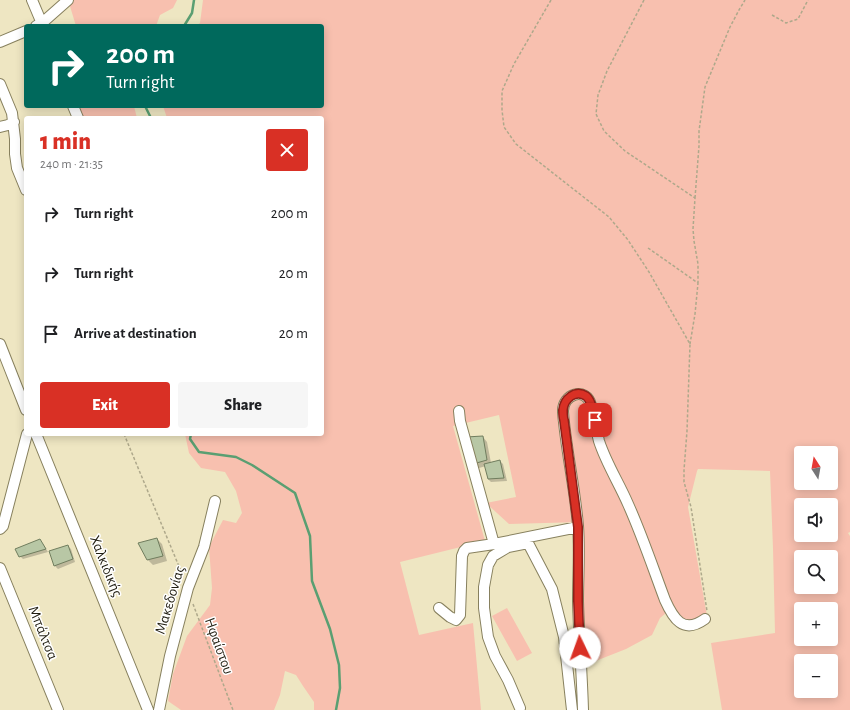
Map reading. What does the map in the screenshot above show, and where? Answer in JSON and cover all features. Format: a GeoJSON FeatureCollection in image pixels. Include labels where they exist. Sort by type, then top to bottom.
{"type":"FeatureCollection","features":[{"type":"Feature","properties":{"kind":"street"},"geometry":{"type":"LineString","coordinates":[[32,0],[40,24]]}},
{"type":"Feature","properties":{"kind":"street"},"geometry":{"type":"LineString","coordinates":[[41,24],[68,0]]}},
{"type":"Feature","properties":{"kind":"street"},"geometry":{"type":"LineString","coordinates":[[0,42],[24,31]]}},
{"type":"Feature","properties":{"kind":"street"},"geometry":{"type":"LineString","coordinates":[[0,84],[9,104],[14,122],[17,168],[24,185]]}},
{"type":"Feature","properties":{"kind":"street"},"geometry":{"type":"LineString","coordinates":[[0,127],[14,122]]}},
{"type":"Feature","properties":{"kind":"street"},"geometry":{"type":"LineString","coordinates":[[0,344],[24,405]]}},
{"type":"Feature","properties":{"kind":"street"},"geometry":{"type":"LineString","coordinates":[[583,710],[578,601],[578,527],[563,409],[566,402],[574,394],[586,396],[590,402],[599,439],[605,456],[629,506],[669,610],[680,623],[687,626],[696,624],[705,619]]}},
{"type":"Feature","properties":{"kind":"street"},"geometry":{"type":"LineString","coordinates":[[459,411],[460,421],[494,544]]}},
{"type":"Feature","properties":{"kind":"street"},"geometry":{"type":"LineString","coordinates":[[0,530],[26,436]]}},
{"type":"Feature","properties":{"kind":"street","name":"Χαλκιδικής"},"geometry":{"type":"LineString","coordinates":[[37,436],[148,710]]}},
{"type":"Feature","properties":{"kind":"street","name":"Μακεδονίας"},"geometry":{"type":"LineString","coordinates":[[158,710],[170,656],[188,588],[204,546],[215,501]]}},
{"type":"Feature","properties":{"kind":"street"},"geometry":{"type":"LineString","coordinates":[[439,608],[456,620],[460,615],[462,556],[467,548],[578,527]]}},
{"type":"Feature","properties":{"kind":"street"},"geometry":{"type":"LineString","coordinates":[[520,708],[488,637],[484,608],[484,587],[488,565],[493,556],[508,547],[549,538]]}},
{"type":"Feature","properties":{"kind":"street"},"geometry":{"type":"LineString","coordinates":[[528,543],[552,588],[564,637],[572,710]]}},
{"type":"Feature","properties":{"kind":"street","name":"Μπάλτσα"},"geometry":{"type":"LineString","coordinates":[[0,568],[58,710]]}},
{"type":"Feature","properties":{"kind":"path"},"geometry":{"type":"LineString","coordinates":[[551,0],[514,64],[502,91],[504,127],[516,144],[609,217],[628,240],[649,272],[690,344]]}},
{"type":"Feature","properties":{"kind":"path"},"geometry":{"type":"LineString","coordinates":[[644,0],[607,71],[598,95],[596,114],[604,131],[625,151],[695,198]]}},
{"type":"Feature","properties":{"kind":"path"},"geometry":{"type":"LineString","coordinates":[[705,619],[708,612],[691,507],[684,482],[690,344],[698,283],[698,264],[693,230],[699,131],[705,87],[721,52],[730,27],[745,0]]}},
{"type":"Feature","properties":{"kind":"path"},"geometry":{"type":"LineString","coordinates":[[772,15],[786,23],[798,19],[808,0]]}},
{"type":"Feature","properties":{"kind":"path"},"geometry":{"type":"LineString","coordinates":[[648,248],[698,283]]}},
{"type":"Feature","properties":{"kind":"path"},"geometry":{"type":"LineString","coordinates":[[125,436],[188,588]]}},
{"type":"Feature","properties":{"kind":"path","name":"Ηφαίστου"},"geometry":{"type":"LineString","coordinates":[[193,603],[233,710]]}},
{"type":"Feature","properties":{"kind":"shaded area"},"geometry":{"type":"Polygon","coordinates":[[[73,0],[177,0],[173,8],[160,15],[157,24],[75,24],[69,3],[73,0]]]}},
{"type":"Feature","properties":{"kind":"shaded area"},"geometry":{"type":"Polygon","coordinates":[[[203,0],[850,0],[850,532],[848,533],[850,536],[850,710],[722,710],[711,643],[775,633],[770,471],[698,469],[697,471],[688,507],[708,622],[683,628],[672,623],[666,613],[660,618],[652,635],[626,649],[583,666],[581,522],[509,524],[486,503],[516,497],[499,415],[453,426],[485,541],[400,562],[419,635],[473,623],[481,710],[314,710],[314,702],[296,675],[285,671],[280,695],[274,710],[181,710],[168,701],[173,674],[187,636],[210,605],[212,588],[209,547],[223,520],[236,523],[242,513],[236,491],[225,472],[201,468],[189,453],[185,436],[324,436],[324,116],[166,116],[164,108],[324,108],[324,24],[199,24],[203,0]]]}},
{"type":"Feature","properties":{"kind":"shaded area"},"geometry":{"type":"Polygon","coordinates":[[[79,108],[134,108],[136,116],[81,116],[79,108]]]}},
{"type":"Feature","properties":{"kind":"shaded area"},"geometry":{"type":"Polygon","coordinates":[[[507,608],[532,653],[517,661],[492,616],[507,608]]]}},
{"type":"Feature","properties":{"kind":"building"},"geometry":{"type":"Polygon","coordinates":[[[483,436],[487,460],[473,464],[466,437],[483,436]]]}},
{"type":"Feature","properties":{"kind":"building"},"geometry":{"type":"Polygon","coordinates":[[[500,460],[504,478],[488,479],[484,464],[500,460]]]}},
{"type":"Feature","properties":{"kind":"building"},"geometry":{"type":"Polygon","coordinates":[[[157,538],[163,556],[147,560],[138,543],[157,538]]]}},
{"type":"Feature","properties":{"kind":"building"},"geometry":{"type":"Polygon","coordinates":[[[40,539],[46,549],[19,557],[15,549],[40,539]]]}},
{"type":"Feature","properties":{"kind":"building"},"geometry":{"type":"Polygon","coordinates":[[[68,545],[73,559],[54,566],[49,551],[68,545]]]}},
{"type":"Feature","properties":{"kind":"waterway"},"geometry":{"type":"LineString","coordinates":[[185,24],[192,13],[194,0]]}},
{"type":"Feature","properties":{"kind":"waterway"},"geometry":{"type":"LineString","coordinates":[[146,108],[150,116]]}},
{"type":"Feature","properties":{"kind":"waterway"},"geometry":{"type":"LineString","coordinates":[[191,436],[190,439],[199,452],[236,457],[252,465],[295,493],[310,536],[312,581],[330,629],[339,665],[340,688],[336,710]]}},
{"type":"Feature","properties":{"kind":"route"},"geometry":{"type":"LineString","coordinates":[[580,648],[578,601],[578,527],[564,420],[563,409],[566,402],[574,394],[586,396],[590,402],[595,420]]}}]}
